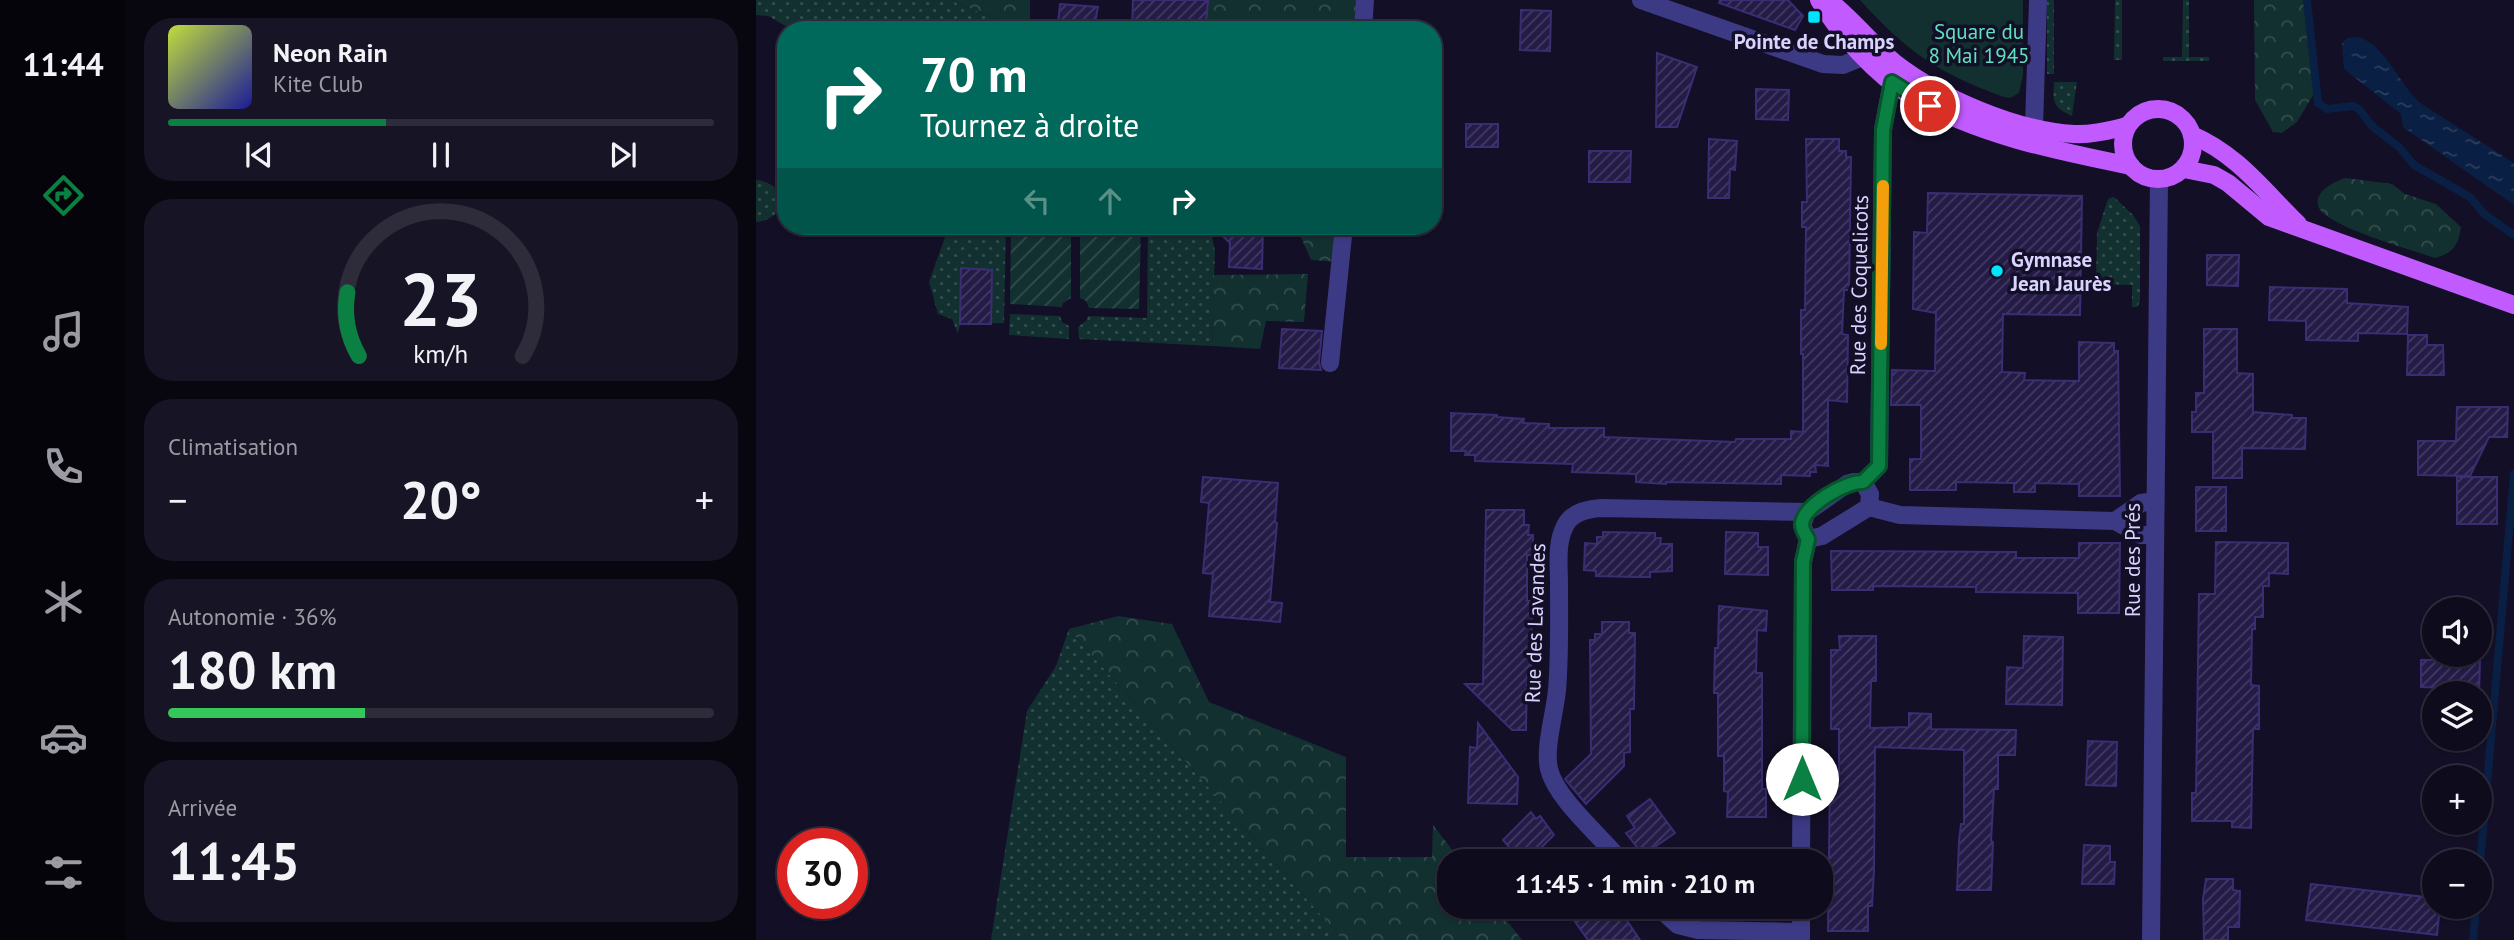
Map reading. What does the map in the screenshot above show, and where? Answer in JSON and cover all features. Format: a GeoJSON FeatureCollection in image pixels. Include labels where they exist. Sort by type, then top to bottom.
{"type":"FeatureCollection","features":[{"type":"Feature","properties":{"kind":"main road"},"geometry":{"type":"LineString","coordinates":[[1819,0],[1829,18],[1892,82],[1930,106],[1959,119],[2076,155],[2131,166]]}},
{"type":"Feature","properties":{"kind":"main road"},"geometry":{"type":"LineString","coordinates":[[1828,0],[1893,61],[1921,82],[1969,106],[2034,127],[2082,134],[2127,127]]}},
{"type":"Feature","properties":{"kind":"main road"},"geometry":{"type":"LineString","coordinates":[[2168,110],[2179,116],[2192,135],[2193,146],[2184,169],[2159,180],[2138,174],[2131,166],[2123,147],[2127,127],[2145,111],[2168,110]]}},
{"type":"Feature","properties":{"kind":"main road"},"geometry":{"type":"LineString","coordinates":[[2192,135],[2210,142],[2230,155],[2306,232]]}},
{"type":"Feature","properties":{"kind":"main road"},"geometry":{"type":"LineString","coordinates":[[2184,169],[2214,175],[2228,183],[2269,217],[2514,305]]}},
{"type":"Feature","properties":{"kind":"street"},"geometry":{"type":"LineString","coordinates":[[1364,21],[1366,0]]}},
{"type":"Feature","properties":{"kind":"street"},"geometry":{"type":"LineString","coordinates":[[1641,0],[1823,64],[1843,65],[1865,56]]}},
{"type":"Feature","properties":{"kind":"street"},"geometry":{"type":"LineString","coordinates":[[2034,127],[2038,0]]}},
{"type":"Feature","properties":{"kind":"street","name":"Rue des Coquelicots"},"geometry":{"type":"LineString","coordinates":[[1863,482],[1879,466],[1883,130],[1892,82]]}},
{"type":"Feature","properties":{"kind":"street","name":"Rue des Prés"},"geometry":{"type":"LineString","coordinates":[[2151,940],[2159,180]]}},
{"type":"Feature","properties":{"kind":"street"},"geometry":{"type":"LineString","coordinates":[[1330,363],[1343,235]]}},
{"type":"Feature","properties":{"kind":"street"},"geometry":{"type":"LineString","coordinates":[[1801,849],[1803,562],[1808,539],[1802,525],[1807,512],[1854,482],[1863,482],[1870,494],[1869,507]]}},
{"type":"Feature","properties":{"kind":"street"},"geometry":{"type":"LineString","coordinates":[[2115,521],[2141,503],[2155,501]]}},
{"type":"Feature","properties":{"kind":"street"},"geometry":{"type":"LineString","coordinates":[[1808,539],[1822,536],[1869,507],[1900,516],[2115,521],[2140,535],[2154,535]]}},
{"type":"Feature","properties":{"kind":"street","name":"Rue des Lavandes"},"geometry":{"type":"LineString","coordinates":[[1612,849],[1569,804],[1558,789],[1549,768],[1557,689],[1559,548],[1566,523],[1574,515],[1588,509],[1601,508],[1807,512]]}},
{"type":"Feature","properties":{"kind":"street"},"geometry":{"type":"LineString","coordinates":[[1671,919],[1678,925],[1698,930],[1801,936]]}},
{"type":"Feature","properties":{"kind":"green space"},"geometry":{"type":"Polygon","coordinates":[[[756,0],[950,0],[1001,21],[777,21],[768,16],[756,15],[756,0]]]}},
{"type":"Feature","properties":{"kind":"green space"},"geometry":{"type":"Polygon","coordinates":[[[950,0],[1030,0],[1030,21],[1001,21],[950,0]]]}},
{"type":"Feature","properties":{"kind":"green space"},"geometry":{"type":"Polygon","coordinates":[[[1208,0],[1365,0],[1364,21],[1206,21],[1208,0]]]}},
{"type":"Feature","properties":{"kind":"green space","name":"Square du 8 Mai 1945"},"geometry":{"type":"Polygon","coordinates":[[[1860,0],[2023,0],[2023,75],[2019,93],[2010,98],[2004,97],[1942,70],[1909,47],[1860,0]]]}},
{"type":"Feature","properties":{"kind":"green space"},"geometry":{"type":"Polygon","coordinates":[[[2047,0],[2054,0],[2054,74],[2047,74],[2047,0]]]}},
{"type":"Feature","properties":{"kind":"green space"},"geometry":{"type":"Polygon","coordinates":[[[2115,0],[2122,0],[2122,60],[2114,60],[2115,0]]]}},
{"type":"Feature","properties":{"kind":"green space"},"geometry":{"type":"Polygon","coordinates":[[[2183,0],[2189,0],[2189,57],[2209,57],[2209,61],[2163,61],[2163,57],[2182,57],[2183,0]]]}},
{"type":"Feature","properties":{"kind":"green space"},"geometry":{"type":"Polygon","coordinates":[[[2254,0],[2307,0],[2316,90],[2297,122],[2282,133],[2273,132],[2255,100],[2254,0]]]}},
{"type":"Feature","properties":{"kind":"green space"},"geometry":{"type":"Polygon","coordinates":[[[2054,82],[2077,82],[2072,116],[2057,107],[2054,82]]]}},
{"type":"Feature","properties":{"kind":"green space"},"geometry":{"type":"Polygon","coordinates":[[[2345,178],[2392,184],[2405,194],[2436,204],[2461,227],[2456,244],[2446,254],[2435,258],[2338,223],[2319,208],[2318,202],[2325,188],[2345,178]]]}},
{"type":"Feature","properties":{"kind":"green space"},"geometry":{"type":"Polygon","coordinates":[[[756,180],[767,183],[777,191],[777,211],[767,219],[756,222],[756,180]]]}},
{"type":"Feature","properties":{"kind":"green space"},"geometry":{"type":"Polygon","coordinates":[[[2114,197],[2133,215],[2140,226],[2140,302],[2137,307],[2132,307],[2132,285],[2096,284],[2097,233],[2107,202],[2114,197]]]}},
{"type":"Feature","properties":{"kind":"green space"},"geometry":{"type":"Polygon","coordinates":[[[946,235],[1006,235],[1004,323],[960,324],[958,334],[952,319],[938,314],[929,282],[946,235]]]}},
{"type":"Feature","properties":{"kind":"green space"},"geometry":{"type":"Polygon","coordinates":[[[1011,235],[1071,235],[1071,298],[1061,307],[1010,304],[1011,235]]]}},
{"type":"Feature","properties":{"kind":"green space"},"geometry":{"type":"Polygon","coordinates":[[[1080,235],[1141,235],[1139,309],[1089,308],[1086,301],[1080,298],[1080,235]]]}},
{"type":"Feature","properties":{"kind":"green space"},"geometry":{"type":"Polygon","coordinates":[[[1148,235],[1212,235],[1215,252],[1212,346],[1079,339],[1078,327],[1088,316],[1147,318],[1148,235]]]}},
{"type":"Feature","properties":{"kind":"green space"},"geometry":{"type":"Polygon","coordinates":[[[1300,235],[1343,235],[1341,262],[1311,260],[1300,235]]]}},
{"type":"Feature","properties":{"kind":"green space"},"geometry":{"type":"Polygon","coordinates":[[[1308,274],[1304,322],[1266,321],[1260,349],[1212,346],[1214,275],[1308,274]]]}},
{"type":"Feature","properties":{"kind":"green space"},"geometry":{"type":"Polygon","coordinates":[[[1010,314],[1060,316],[1062,322],[1069,326],[1069,339],[1009,335],[1010,314]]]}},
{"type":"Feature","properties":{"kind":"green space"},"geometry":{"type":"Polygon","coordinates":[[[1118,616],[1172,624],[1209,702],[1346,757],[1346,857],[1432,857],[1433,825],[1452,849],[1437,849],[1437,919],[1505,919],[1522,940],[1343,940],[1069,629],[1118,616]]]}},
{"type":"Feature","properties":{"kind":"green space"},"geometry":{"type":"Polygon","coordinates":[[[1069,629],[1343,940],[991,940],[1027,711],[1056,666],[1069,629]]]}},
{"type":"Feature","properties":{"kind":"water"},"geometry":{"type":"Polygon","coordinates":[[[2359,37],[2377,48],[2420,103],[2514,164],[2514,205],[2403,127],[2401,114],[2344,69],[2342,43],[2347,38],[2359,37]]]}},
{"type":"Feature","properties":{"kind":"building"},"geometry":{"type":"Polygon","coordinates":[[[1133,0],[1208,0],[1206,21],[1132,21],[1133,0]]]}},
{"type":"Feature","properties":{"kind":"building"},"geometry":{"type":"Polygon","coordinates":[[[1720,0],[1788,0],[1803,16],[1795,30],[1719,3],[1720,0]]]}},
{"type":"Feature","properties":{"kind":"building"},"geometry":{"type":"Polygon","coordinates":[[[1060,4],[1098,7],[1095,21],[1058,21],[1060,4]]]}},
{"type":"Feature","properties":{"kind":"building"},"geometry":{"type":"Polygon","coordinates":[[[1521,10],[1551,11],[1550,51],[1520,50],[1521,10]]]}},
{"type":"Feature","properties":{"kind":"building"},"geometry":{"type":"Polygon","coordinates":[[[1657,53],[1697,67],[1677,127],[1656,127],[1657,53]]]}},
{"type":"Feature","properties":{"kind":"building"},"geometry":{"type":"Polygon","coordinates":[[[1756,89],[1789,90],[1788,120],[1756,119],[1756,89]]]}},
{"type":"Feature","properties":{"kind":"building"},"geometry":{"type":"Polygon","coordinates":[[[1466,124],[1498,124],[1498,147],[1466,147],[1466,124]]]}},
{"type":"Feature","properties":{"kind":"building"},"geometry":{"type":"Polygon","coordinates":[[[1709,139],[1737,141],[1735,170],[1730,169],[1729,198],[1708,198],[1709,139]]]}},
{"type":"Feature","properties":{"kind":"building"},"geometry":{"type":"Polygon","coordinates":[[[1806,139],[1839,139],[1839,151],[1846,151],[1846,157],[1851,157],[1849,290],[1844,290],[1842,334],[1848,335],[1847,402],[1828,400],[1828,466],[1815,465],[1816,472],[1810,472],[1810,476],[1781,475],[1781,484],[1666,484],[1636,482],[1636,474],[1572,472],[1573,464],[1475,461],[1475,455],[1465,455],[1466,451],[1451,451],[1451,413],[1524,419],[1523,423],[1549,424],[1549,428],[1604,428],[1604,437],[1735,442],[1736,439],[1791,439],[1791,431],[1803,432],[1801,310],[1805,310],[1806,227],[1802,227],[1802,202],[1807,202],[1806,139]]]}},
{"type":"Feature","properties":{"kind":"building"},"geometry":{"type":"Polygon","coordinates":[[[1589,151],[1631,151],[1630,182],[1589,182],[1589,151]]]}},
{"type":"Feature","properties":{"kind":"building"},"geometry":{"type":"Polygon","coordinates":[[[1928,193],[2082,196],[2080,315],[2003,314],[2002,372],[2025,373],[2024,380],[2079,381],[2079,342],[2114,343],[2114,351],[2118,351],[2120,496],[2079,496],[2079,484],[2035,483],[2035,492],[2014,492],[2014,483],[1956,482],[1956,490],[1910,490],[1910,459],[1921,459],[1921,405],[1891,405],[1892,370],[1935,371],[1936,313],[1913,309],[1914,232],[1927,233],[1928,193]]]}},
{"type":"Feature","properties":{"kind":"building"},"geometry":{"type":"Polygon","coordinates":[[[1222,235],[1263,235],[1262,269],[1229,267],[1230,243],[1222,235]]]}},
{"type":"Feature","properties":{"kind":"building"},"geometry":{"type":"Polygon","coordinates":[[[2207,255],[2239,255],[2238,286],[2207,285],[2207,255]]]}},
{"type":"Feature","properties":{"kind":"building"},"geometry":{"type":"Polygon","coordinates":[[[961,268],[992,270],[991,324],[960,324],[961,268]]]}},
{"type":"Feature","properties":{"kind":"building"},"geometry":{"type":"Polygon","coordinates":[[[2270,287],[2347,289],[2347,303],[2408,307],[2407,334],[2358,333],[2358,341],[2306,340],[2306,321],[2269,320],[2270,287]]]}},
{"type":"Feature","properties":{"kind":"building"},"geometry":{"type":"Polygon","coordinates":[[[1282,329],[1322,331],[1319,362],[1321,370],[1279,368],[1282,329]]]}},
{"type":"Feature","properties":{"kind":"building"},"geometry":{"type":"Polygon","coordinates":[[[2204,329],[2237,329],[2237,373],[2253,374],[2253,412],[2306,418],[2305,449],[2242,448],[2242,478],[2213,478],[2213,432],[2192,432],[2196,393],[2204,393],[2204,329]]]}},
{"type":"Feature","properties":{"kind":"building"},"geometry":{"type":"Polygon","coordinates":[[[2408,335],[2427,335],[2427,345],[2443,345],[2444,375],[2407,375],[2408,335]]]}},
{"type":"Feature","properties":{"kind":"building"},"geometry":{"type":"Polygon","coordinates":[[[2457,407],[2508,407],[2507,437],[2489,437],[2470,476],[2418,475],[2418,441],[2456,441],[2457,407]]]}},
{"type":"Feature","properties":{"kind":"building"},"geometry":{"type":"Polygon","coordinates":[[[1203,477],[1278,483],[1270,602],[1282,603],[1280,622],[1209,616],[1213,574],[1203,573],[1209,503],[1201,502],[1203,477]]]}},
{"type":"Feature","properties":{"kind":"building"},"geometry":{"type":"Polygon","coordinates":[[[2457,477],[2497,477],[2497,524],[2457,524],[2457,477]]]}},
{"type":"Feature","properties":{"kind":"building"},"geometry":{"type":"Polygon","coordinates":[[[2196,487],[2226,487],[2226,531],[2196,531],[2196,487]]]}},
{"type":"Feature","properties":{"kind":"building"},"geometry":{"type":"Polygon","coordinates":[[[1486,510],[1524,510],[1524,525],[1529,525],[1528,535],[1533,535],[1533,555],[1527,555],[1527,601],[1532,601],[1531,675],[1527,675],[1526,730],[1512,730],[1465,684],[1483,684],[1486,510]]]}},
{"type":"Feature","properties":{"kind":"building"},"geometry":{"type":"Polygon","coordinates":[[[1603,532],[1655,533],[1655,538],[1661,538],[1660,544],[1672,544],[1672,571],[1650,572],[1650,577],[1635,577],[1596,576],[1596,571],[1584,570],[1585,543],[1597,544],[1597,537],[1603,537],[1603,532]]]}},
{"type":"Feature","properties":{"kind":"building"},"geometry":{"type":"Polygon","coordinates":[[[1726,532],[1758,533],[1758,547],[1768,547],[1768,575],[1725,574],[1726,532]]]}},
{"type":"Feature","properties":{"kind":"building"},"geometry":{"type":"Polygon","coordinates":[[[2216,542],[2288,543],[2288,574],[2269,573],[2269,586],[2263,586],[2263,617],[2255,617],[2255,629],[2252,629],[2251,685],[2259,686],[2259,729],[2253,729],[2251,828],[2232,827],[2232,821],[2192,821],[2192,793],[2196,793],[2199,594],[2215,594],[2216,542]]]}},
{"type":"Feature","properties":{"kind":"building"},"geometry":{"type":"Polygon","coordinates":[[[2079,543],[2120,543],[2119,613],[2078,613],[2078,593],[1976,592],[1976,587],[1873,586],[1873,590],[1832,590],[1831,551],[2016,552],[2016,558],[2079,558],[2079,543]]]}},
{"type":"Feature","properties":{"kind":"building"},"geometry":{"type":"Polygon","coordinates":[[[1719,606],[1767,611],[1766,631],[1757,630],[1756,673],[1762,673],[1762,789],[1766,789],[1766,817],[1727,817],[1728,792],[1724,791],[1724,756],[1718,756],[1718,693],[1714,693],[1719,606]]]}},
{"type":"Feature","properties":{"kind":"building"},"geometry":{"type":"Polygon","coordinates":[[[1602,622],[1629,622],[1629,633],[1635,633],[1634,709],[1630,709],[1630,752],[1624,753],[1624,766],[1586,804],[1565,779],[1591,754],[1590,640],[1595,640],[1595,634],[1602,634],[1602,622]]]}},
{"type":"Feature","properties":{"kind":"building"},"geometry":{"type":"Polygon","coordinates":[[[1839,636],[1876,636],[1876,681],[1871,681],[1870,728],[1909,727],[1909,713],[1931,714],[1931,729],[2016,730],[2015,755],[1998,755],[1998,789],[1994,789],[1991,841],[1991,890],[1957,890],[1959,841],[1961,824],[1964,824],[1964,750],[1875,747],[1874,870],[1872,906],[1868,906],[1868,931],[1828,931],[1828,919],[1833,919],[1833,849],[1829,849],[1830,777],[1839,777],[1839,729],[1831,729],[1831,650],[1840,650],[1839,636]]]}},
{"type":"Feature","properties":{"kind":"building"},"geometry":{"type":"Polygon","coordinates":[[[2024,636],[2063,637],[2062,705],[2006,704],[2007,667],[2023,668],[2024,636]]]}},
{"type":"Feature","properties":{"kind":"building"},"geometry":{"type":"Polygon","coordinates":[[[2421,660],[2422,667],[2480,667],[2479,681],[2422,681],[2421,687],[2421,660]]]}},
{"type":"Feature","properties":{"kind":"building"},"geometry":{"type":"Polygon","coordinates":[[[1478,723],[1518,777],[1517,804],[1468,803],[1470,747],[1477,748],[1478,723]]]}},
{"type":"Feature","properties":{"kind":"building"},"geometry":{"type":"Polygon","coordinates":[[[2088,741],[2117,742],[2116,786],[2086,785],[2088,741]]]}},
{"type":"Feature","properties":{"kind":"building"},"geometry":{"type":"Polygon","coordinates":[[[1650,799],[1675,833],[1652,849],[1638,849],[1626,833],[1635,828],[1627,816],[1650,799]]]}},
{"type":"Feature","properties":{"kind":"building"},"geometry":{"type":"Polygon","coordinates":[[[1531,812],[1536,819],[1540,816],[1554,835],[1540,849],[1511,849],[1503,840],[1531,812]]]}},
{"type":"Feature","properties":{"kind":"building"},"geometry":{"type":"Polygon","coordinates":[[[2084,845],[2110,846],[2110,862],[2115,862],[2114,884],[2082,884],[2084,845]]]}},
{"type":"Feature","properties":{"kind":"building"},"geometry":{"type":"Polygon","coordinates":[[[2206,879],[2233,879],[2233,890],[2240,891],[2239,927],[2228,927],[2228,940],[2204,940],[2203,899],[2206,879]]]}},
{"type":"Feature","properties":{"kind":"building"},"geometry":{"type":"Polygon","coordinates":[[[2311,884],[2422,897],[2422,919],[2439,919],[2437,935],[2306,920],[2311,884]]]}},
{"type":"Feature","properties":{"kind":"building"},"geometry":{"type":"Polygon","coordinates":[[[1573,919],[1626,919],[1640,940],[1588,940],[1573,919]]]}},
{"type":"Feature","properties":{"kind":"waterway"},"geometry":{"type":"LineString","coordinates":[[2307,0],[2318,103],[2327,109],[2353,106],[2359,109],[2372,126],[2399,147],[2414,165],[2470,197],[2484,214],[2514,235]]}},
{"type":"Feature","properties":{"kind":"waterway"},"geometry":{"type":"LineString","coordinates":[[2481,849],[2514,474]]}},
{"type":"Feature","properties":{"kind":"waterway"},"geometry":{"type":"LineString","coordinates":[[2473,940],[2475,919]]}},
{"type":"Feature","properties":{"kind":"slow traffic"},"geometry":{"type":"LineString","coordinates":[[1881,344],[1883,186]]}},
{"type":"Feature","properties":{"kind":"place","name":"Pointe de Champs"},"geometry":{"type":"Point","coordinates":[1814,17]}},
{"type":"Feature","properties":{"kind":"place","name":"Gymnase Jean Jaurès"},"geometry":{"type":"Point","coordinates":[1997,271]}},
{"type":"Feature","properties":{"kind":"route"},"geometry":{"type":"LineString","coordinates":[[1802,779],[1803,562],[1808,539],[1802,525],[1807,512],[1815,504],[1847,484],[1863,482],[1879,466],[1883,130],[1892,82],[1930,106]]}}]}
